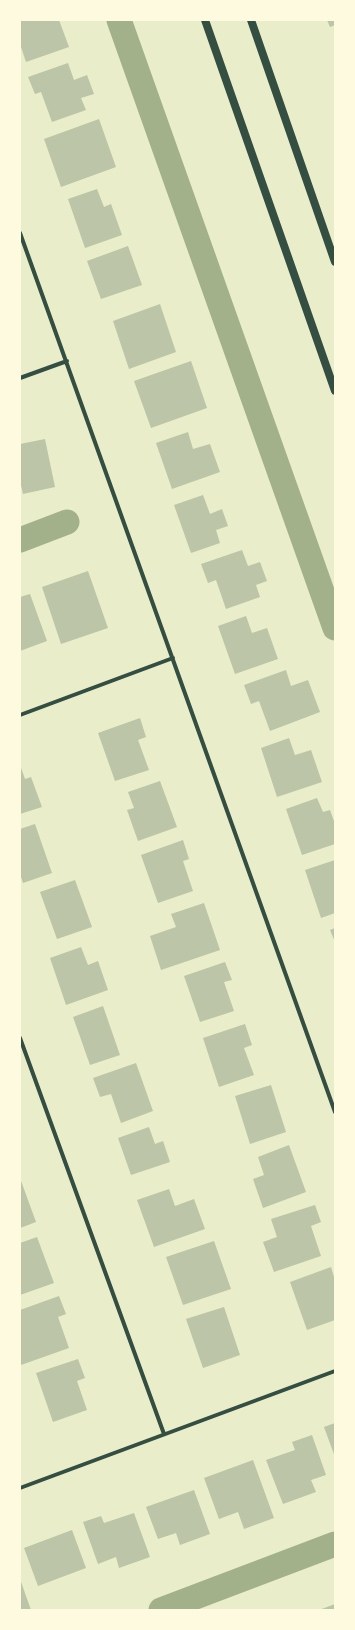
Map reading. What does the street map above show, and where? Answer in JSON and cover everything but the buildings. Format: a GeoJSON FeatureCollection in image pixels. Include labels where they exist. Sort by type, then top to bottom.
{"type":"FeatureCollection","features":[{"type":"Feature","properties":{"kind":"main road"},"geometry":{"type":"LineString","coordinates":[[205,20],[335,391]]}},
{"type":"Feature","properties":{"kind":"main road"},"geometry":{"type":"LineString","coordinates":[[251,20],[335,262]]}},
{"type":"Feature","properties":{"kind":"street"},"geometry":{"type":"LineString","coordinates":[[20,232],[335,1112]]}},
{"type":"Feature","properties":{"kind":"street"},"geometry":{"type":"LineString","coordinates":[[20,378],[67,361]]}},
{"type":"Feature","properties":{"kind":"street"},"geometry":{"type":"LineString","coordinates":[[20,715],[173,658]]}},
{"type":"Feature","properties":{"kind":"street"},"geometry":{"type":"LineString","coordinates":[[20,1038],[164,1434]]}},
{"type":"Feature","properties":{"kind":"street"},"geometry":{"type":"LineString","coordinates":[[20,1488],[335,1371]]}},
{"type":"Feature","properties":{"kind":"waterway"},"geometry":{"type":"LineString","coordinates":[[119,20],[335,628]]}},
{"type":"Feature","properties":{"kind":"waterway"},"geometry":{"type":"LineString","coordinates":[[20,540],[67,522]]}},
{"type":"Feature","properties":{"kind":"waterway"},"geometry":{"type":"LineString","coordinates":[[161,1610],[335,1544]]}}]}
